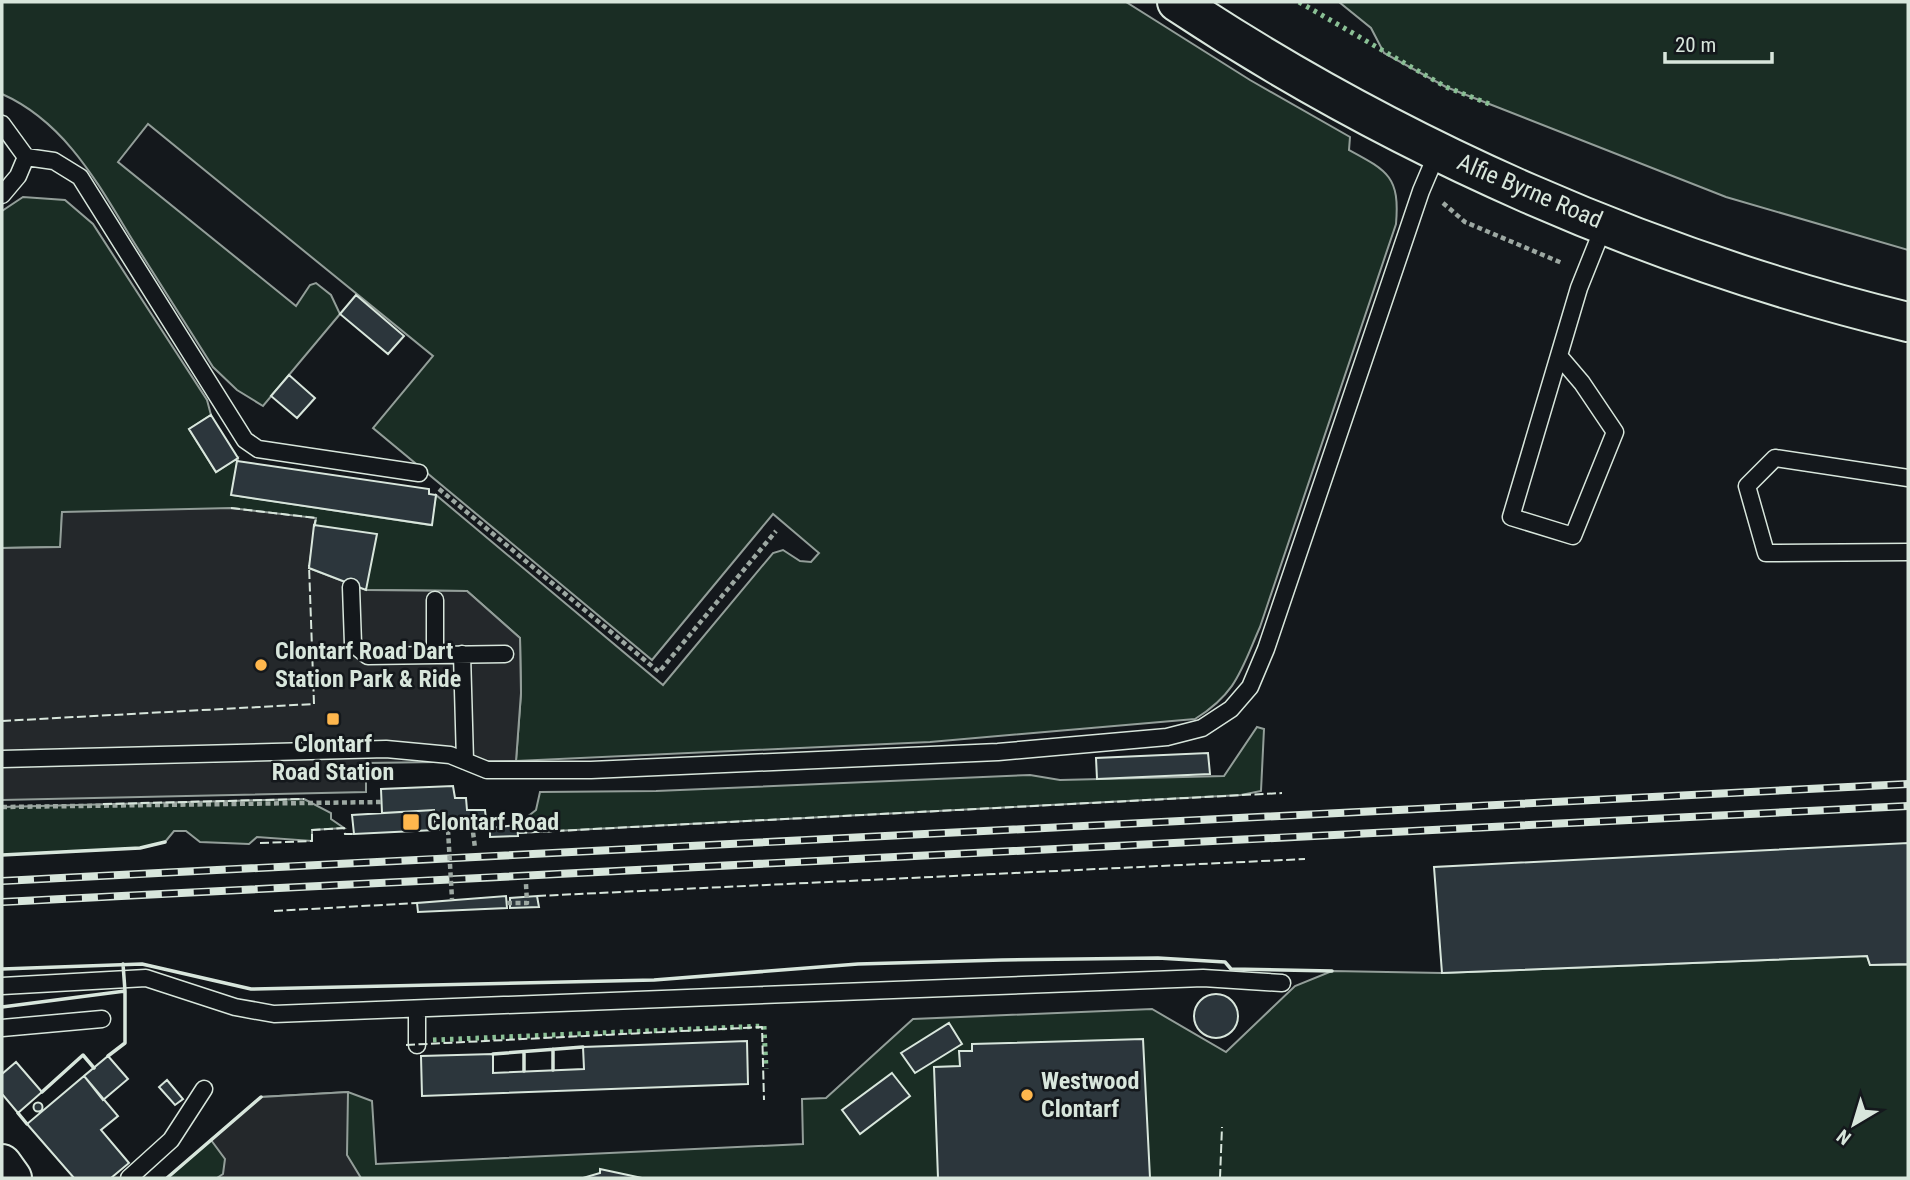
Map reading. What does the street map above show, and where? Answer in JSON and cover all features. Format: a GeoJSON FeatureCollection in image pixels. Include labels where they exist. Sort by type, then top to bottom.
{"type":"FeatureCollection","features":[{"type":"Feature","properties":{"kind":"main road","name":"Alfie Byrne Road"},"geometry":{"type":"LineString","coordinates":[[1177,2],[1234,39],[1400,133],[1499,180],[1729,270],[1908,322]]}},
{"type":"Feature","properties":{"kind":"main road"},"geometry":{"type":"LineString","coordinates":[[2,1164],[12,1178]]}},
{"type":"Feature","properties":{"kind":"lane"},"geometry":{"type":"LineString","coordinates":[[2,124],[26,158],[54,162],[80,177],[246,440],[258,449],[419,473]]}},
{"type":"Feature","properties":{"kind":"lane"},"geometry":{"type":"LineString","coordinates":[[2,759],[386,750],[450,755],[487,771],[591,771],[998,752],[1167,737],[1202,728],[1231,709],[1250,687],[1266,649],[1417,204],[1438,151]]}},
{"type":"Feature","properties":{"kind":"lane"},"geometry":{"type":"LineString","coordinates":[[2,195],[18,176],[26,158]]}},
{"type":"Feature","properties":{"kind":"lane"},"geometry":{"type":"LineString","coordinates":[[1559,356],[1583,383],[1615,432],[1573,536],[1511,517],[1559,356],[1585,273],[1605,223]]}},
{"type":"Feature","properties":{"kind":"lane"},"geometry":{"type":"LineString","coordinates":[[1908,478],[1775,458],[1747,486],[1766,554],[1908,552]]}},
{"type":"Feature","properties":{"kind":"lane"},"geometry":{"type":"LineString","coordinates":[[351,587],[353,644],[359,652],[368,656],[505,654]]}},
{"type":"Feature","properties":{"kind":"lane"},"geometry":{"type":"LineString","coordinates":[[435,600],[435,655]]}},
{"type":"Feature","properties":{"kind":"lane"},"geometry":{"type":"LineString","coordinates":[[462,654],[466,761]]}},
{"type":"Feature","properties":{"kind":"lane"},"geometry":{"type":"LineString","coordinates":[[2,986],[146,978],[235,1007],[274,1014],[1203,978],[1282,983]]}},
{"type":"Feature","properties":{"kind":"lane"},"geometry":{"type":"LineString","coordinates":[[417,1009],[417,1045]]}},
{"type":"Feature","properties":{"kind":"lane"},"geometry":{"type":"LineString","coordinates":[[2,1028],[102,1019]]}},
{"type":"Feature","properties":{"kind":"lane"},"geometry":{"type":"LineString","coordinates":[[129,1178],[171,1140],[204,1089]]}},
{"type":"Feature","properties":{"kind":"path"},"geometry":{"type":"LineString","coordinates":[[1447,208],[1465,222],[1585,273]]}},
{"type":"Feature","properties":{"kind":"path"},"geometry":{"type":"LineString","coordinates":[[419,473],[659,672],[776,531]]}},
{"type":"Feature","properties":{"kind":"path"},"geometry":{"type":"LineString","coordinates":[[2,807],[382,802]]}},
{"type":"Feature","properties":{"kind":"path"},"geometry":{"type":"LineString","coordinates":[[472,824],[475,848]]}},
{"type":"Feature","properties":{"kind":"path"},"geometry":{"type":"LineString","coordinates":[[448,830],[452,899]]}},
{"type":"Feature","properties":{"kind":"path"},"geometry":{"type":"LineString","coordinates":[[507,903],[527,903],[526,884]]}},
{"type":"Feature","properties":{"kind":"green space"},"geometry":{"type":"Polygon","coordinates":[[[2,2],[1126,2],[1250,80],[1350,137],[1349,150],[1389,177],[1396,196],[1396,224],[1260,627],[1229,690],[1195,719],[930,742],[516,761],[521,693],[520,638],[467,591],[366,590],[309,568],[315,519],[62,512],[61,547],[2,548],[2,211],[23,197],[65,200],[93,224],[207,400],[211,415],[189,429],[216,472],[238,458],[232,495],[431,525],[436,495],[663,685],[773,553],[783,550],[800,561],[811,562],[819,553],[773,514],[652,660],[373,428],[433,356],[148,124],[118,162],[296,306],[310,285],[316,283],[331,295],[340,314],[263,406],[237,390],[213,367],[79,158],[45,122],[25,106],[2,94],[2,2]]]}},
{"type":"Feature","properties":{"kind":"green space"},"geometry":{"type":"Polygon","coordinates":[[[1339,2],[1908,2],[1908,250],[1726,197],[1446,87],[1384,53],[1371,28],[1339,2]]]}},
{"type":"Feature","properties":{"kind":"green space"},"geometry":{"type":"Polygon","coordinates":[[[1257,727],[1264,729],[1261,791],[1241,795],[518,833],[517,825],[536,810],[540,792],[656,791],[1030,775],[1060,780],[1224,776],[1257,727]]]}},
{"type":"Feature","properties":{"kind":"green space"},"geometry":{"type":"Polygon","coordinates":[[[304,799],[331,813],[331,819],[344,828],[312,830],[312,841],[257,837],[249,844],[200,842],[186,831],[174,831],[165,842],[140,848],[2,855],[2,807],[304,799]]]}},
{"type":"Feature","properties":{"kind":"green space"},"geometry":{"type":"Polygon","coordinates":[[[1867,956],[1870,965],[1908,965],[1908,1178],[167,1178],[261,1097],[348,1092],[372,1101],[376,1164],[803,1144],[802,1099],[826,1098],[913,1019],[1152,1009],[1226,1052],[1295,986],[1332,971],[1442,973],[1867,956]]]}},
{"type":"Feature","properties":{"kind":"shaded area","name":"Clontarf Road Dart Station Park & Ride"},"geometry":{"type":"Polygon","coordinates":[[[231,508],[316,518],[309,568],[366,590],[467,591],[520,638],[521,693],[516,761],[366,763],[366,792],[2,800],[2,548],[60,547],[62,512],[231,508]]]}},
{"type":"Feature","properties":{"kind":"shaded area"},"geometry":{"type":"Polygon","coordinates":[[[348,1092],[347,1155],[361,1178],[217,1178],[223,1174],[225,1159],[211,1140],[261,1097],[348,1092]]]}},
{"type":"Feature","properties":{"kind":"building"},"geometry":{"type":"Polygon","coordinates":[[[356,295],[404,336],[388,354],[340,314],[356,295]]]}},
{"type":"Feature","properties":{"kind":"building"},"geometry":{"type":"Polygon","coordinates":[[[289,375],[315,398],[297,418],[271,396],[289,375]]]}},
{"type":"Feature","properties":{"kind":"building"},"geometry":{"type":"Polygon","coordinates":[[[211,415],[238,458],[216,472],[189,429],[211,415]]]}},
{"type":"Feature","properties":{"kind":"building"},"geometry":{"type":"Polygon","coordinates":[[[237,461],[429,489],[429,494],[436,495],[432,525],[231,495],[237,461]]]}},
{"type":"Feature","properties":{"kind":"building"},"geometry":{"type":"Polygon","coordinates":[[[314,525],[377,534],[366,590],[309,568],[314,525]]]}},
{"type":"Feature","properties":{"kind":"building"},"geometry":{"type":"Polygon","coordinates":[[[1208,753],[1210,774],[1097,779],[1096,758],[1208,753]]]}},
{"type":"Feature","properties":{"kind":"building"},"geometry":{"type":"Polygon","coordinates":[[[453,786],[455,798],[466,798],[467,810],[485,810],[487,828],[435,830],[434,810],[382,813],[381,789],[453,786]]]}},
{"type":"Feature","properties":{"kind":"building"},"geometry":{"type":"Polygon","coordinates":[[[434,810],[435,830],[354,834],[352,815],[434,810]]]}},
{"type":"Feature","properties":{"kind":"building"},"geometry":{"type":"Polygon","coordinates":[[[517,825],[518,836],[490,837],[490,828],[517,825]]]}},
{"type":"Feature","properties":{"kind":"building"},"geometry":{"type":"Polygon","coordinates":[[[1908,843],[1908,964],[1870,965],[1867,956],[1442,973],[1434,867],[1908,843]]]}},
{"type":"Feature","properties":{"kind":"building"},"geometry":{"type":"Polygon","coordinates":[[[506,896],[507,908],[418,912],[417,903],[506,896]]]}},
{"type":"Feature","properties":{"kind":"building"},"geometry":{"type":"Polygon","coordinates":[[[537,896],[539,907],[510,908],[510,898],[537,896]]]}},
{"type":"Feature","properties":{"kind":"building"},"geometry":{"type":"Polygon","coordinates":[[[1216,994],[1232,1000],[1238,1016],[1232,1032],[1216,1038],[1200,1032],[1194,1016],[1200,1000],[1216,994]]]}},
{"type":"Feature","properties":{"kind":"building"},"geometry":{"type":"Polygon","coordinates":[[[949,1023],[962,1044],[915,1073],[901,1053],[949,1023]]]}},
{"type":"Feature","properties":{"kind":"building"},"geometry":{"type":"Polygon","coordinates":[[[1143,1039],[1150,1178],[938,1178],[934,1067],[960,1066],[959,1051],[972,1051],[972,1044],[1143,1039]]]}},
{"type":"Feature","properties":{"kind":"building"},"geometry":{"type":"Polygon","coordinates":[[[747,1041],[748,1084],[422,1096],[421,1056],[493,1054],[493,1073],[584,1069],[583,1047],[747,1041]]]}},
{"type":"Feature","properties":{"kind":"building"},"geometry":{"type":"Polygon","coordinates":[[[108,1056],[128,1079],[103,1100],[84,1076],[108,1056]]]}},
{"type":"Feature","properties":{"kind":"building"},"geometry":{"type":"Polygon","coordinates":[[[16,1062],[42,1092],[18,1113],[2,1094],[2,1074],[16,1062]]]}},
{"type":"Feature","properties":{"kind":"building"},"geometry":{"type":"Polygon","coordinates":[[[892,1073],[910,1096],[860,1134],[842,1110],[892,1073]]]}},
{"type":"Feature","properties":{"kind":"building"},"geometry":{"type":"Polygon","coordinates":[[[84,1076],[118,1116],[101,1130],[129,1163],[111,1178],[74,1178],[27,1124],[84,1076]]]}},
{"type":"Feature","properties":{"kind":"building"},"geometry":{"type":"Polygon","coordinates":[[[167,1080],[183,1099],[175,1105],[159,1087],[167,1080]]]}},
{"type":"Feature","properties":{"kind":"building"},"geometry":{"type":"Polygon","coordinates":[[[38,1102],[43,1107],[38,1112],[33,1107],[38,1102]]]}},
{"type":"Feature","properties":{"kind":"building"},"geometry":{"type":"Polygon","coordinates":[[[600,1169],[642,1178],[583,1178],[600,1173],[600,1169]]]}},
{"type":"Feature","properties":{"kind":"railway"},"geometry":{"type":"LineString","coordinates":[[2,881],[1908,784]]}},
{"type":"Feature","properties":{"kind":"railway"},"geometry":{"type":"LineString","coordinates":[[2,902],[1908,806]]}},
{"type":"Feature","properties":{"kind":"hedge"},"geometry":{"type":"LineString","coordinates":[[1299,2],[1446,87],[1492,105]]}},
{"type":"Feature","properties":{"kind":"hedge"},"geometry":{"type":"LineString","coordinates":[[433,1040],[764,1026],[766,1069]]}},
{"type":"Feature","properties":{"kind":"fence"},"geometry":{"type":"LineString","coordinates":[[231,508],[316,518],[314,527]]}},
{"type":"Feature","properties":{"kind":"fence"},"geometry":{"type":"LineString","coordinates":[[2,721],[314,704],[309,565]]}},
{"type":"Feature","properties":{"kind":"fence"},"geometry":{"type":"LineString","coordinates":[[518,833],[1282,793]]}},
{"type":"Feature","properties":{"kind":"fence"},"geometry":{"type":"LineString","coordinates":[[103,804],[304,799]]}},
{"type":"Feature","properties":{"kind":"fence"},"geometry":{"type":"LineString","coordinates":[[260,843],[312,841],[312,830],[344,828],[345,834],[356,834]]}},
{"type":"Feature","properties":{"kind":"fence"},"geometry":{"type":"LineString","coordinates":[[537,896],[1305,859]]}},
{"type":"Feature","properties":{"kind":"fence"},"geometry":{"type":"LineString","coordinates":[[274,911],[417,903]]}},
{"type":"Feature","properties":{"kind":"fence"},"geometry":{"type":"LineString","coordinates":[[406,1045],[762,1027],[764,1100]]}},
{"type":"Feature","properties":{"kind":"fence"},"geometry":{"type":"LineString","coordinates":[[1220,1178],[1222,1127]]}},
{"type":"Feature","properties":{"kind":"wall"},"geometry":{"type":"LineString","coordinates":[[2,855],[140,848],[165,842]]}},
{"type":"Feature","properties":{"kind":"wall"},"geometry":{"type":"LineString","coordinates":[[2,969],[142,964],[251,989],[654,980],[858,964],[1002,960],[1158,958],[1225,962],[1231,969],[1332,971]]}},
{"type":"Feature","properties":{"kind":"wall"},"geometry":{"type":"LineString","coordinates":[[2,1007],[125,991],[123,964]]}},
{"type":"Feature","properties":{"kind":"wall"},"geometry":{"type":"LineString","coordinates":[[108,1056],[125,1043],[125,991]]}},
{"type":"Feature","properties":{"kind":"wall"},"geometry":{"type":"LineString","coordinates":[[493,1054],[583,1047]]}},
{"type":"Feature","properties":{"kind":"wall"},"geometry":{"type":"LineString","coordinates":[[553,1049],[553,1070]]}},
{"type":"Feature","properties":{"kind":"wall"},"geometry":{"type":"LineString","coordinates":[[524,1052],[524,1071]]}},
{"type":"Feature","properties":{"kind":"wall"},"geometry":{"type":"LineString","coordinates":[[42,1092],[83,1055],[94,1068]]}},
{"type":"Feature","properties":{"kind":"wall"},"geometry":{"type":"LineString","coordinates":[[167,1178],[261,1097]]}},
{"type":"Feature","properties":{"kind":"wall"},"geometry":{"type":"LineString","coordinates":[[18,1113],[27,1124]]}},
{"type":"Feature","properties":{"kind":"place","name":"Clontarf Road Dart Station Park & Ride"},"geometry":{"type":"Point","coordinates":[261,665]}},
{"type":"Feature","properties":{"kind":"place","name":"Clontarf Road Station"},"geometry":{"type":"Point","coordinates":[333,719]}},
{"type":"Feature","properties":{"kind":"place","name":"Clontarf Road"},"geometry":{"type":"Point","coordinates":[411,822]}},
{"type":"Feature","properties":{"kind":"place","name":"Westwood Clontarf"},"geometry":{"type":"Point","coordinates":[1027,1095]}}]}
